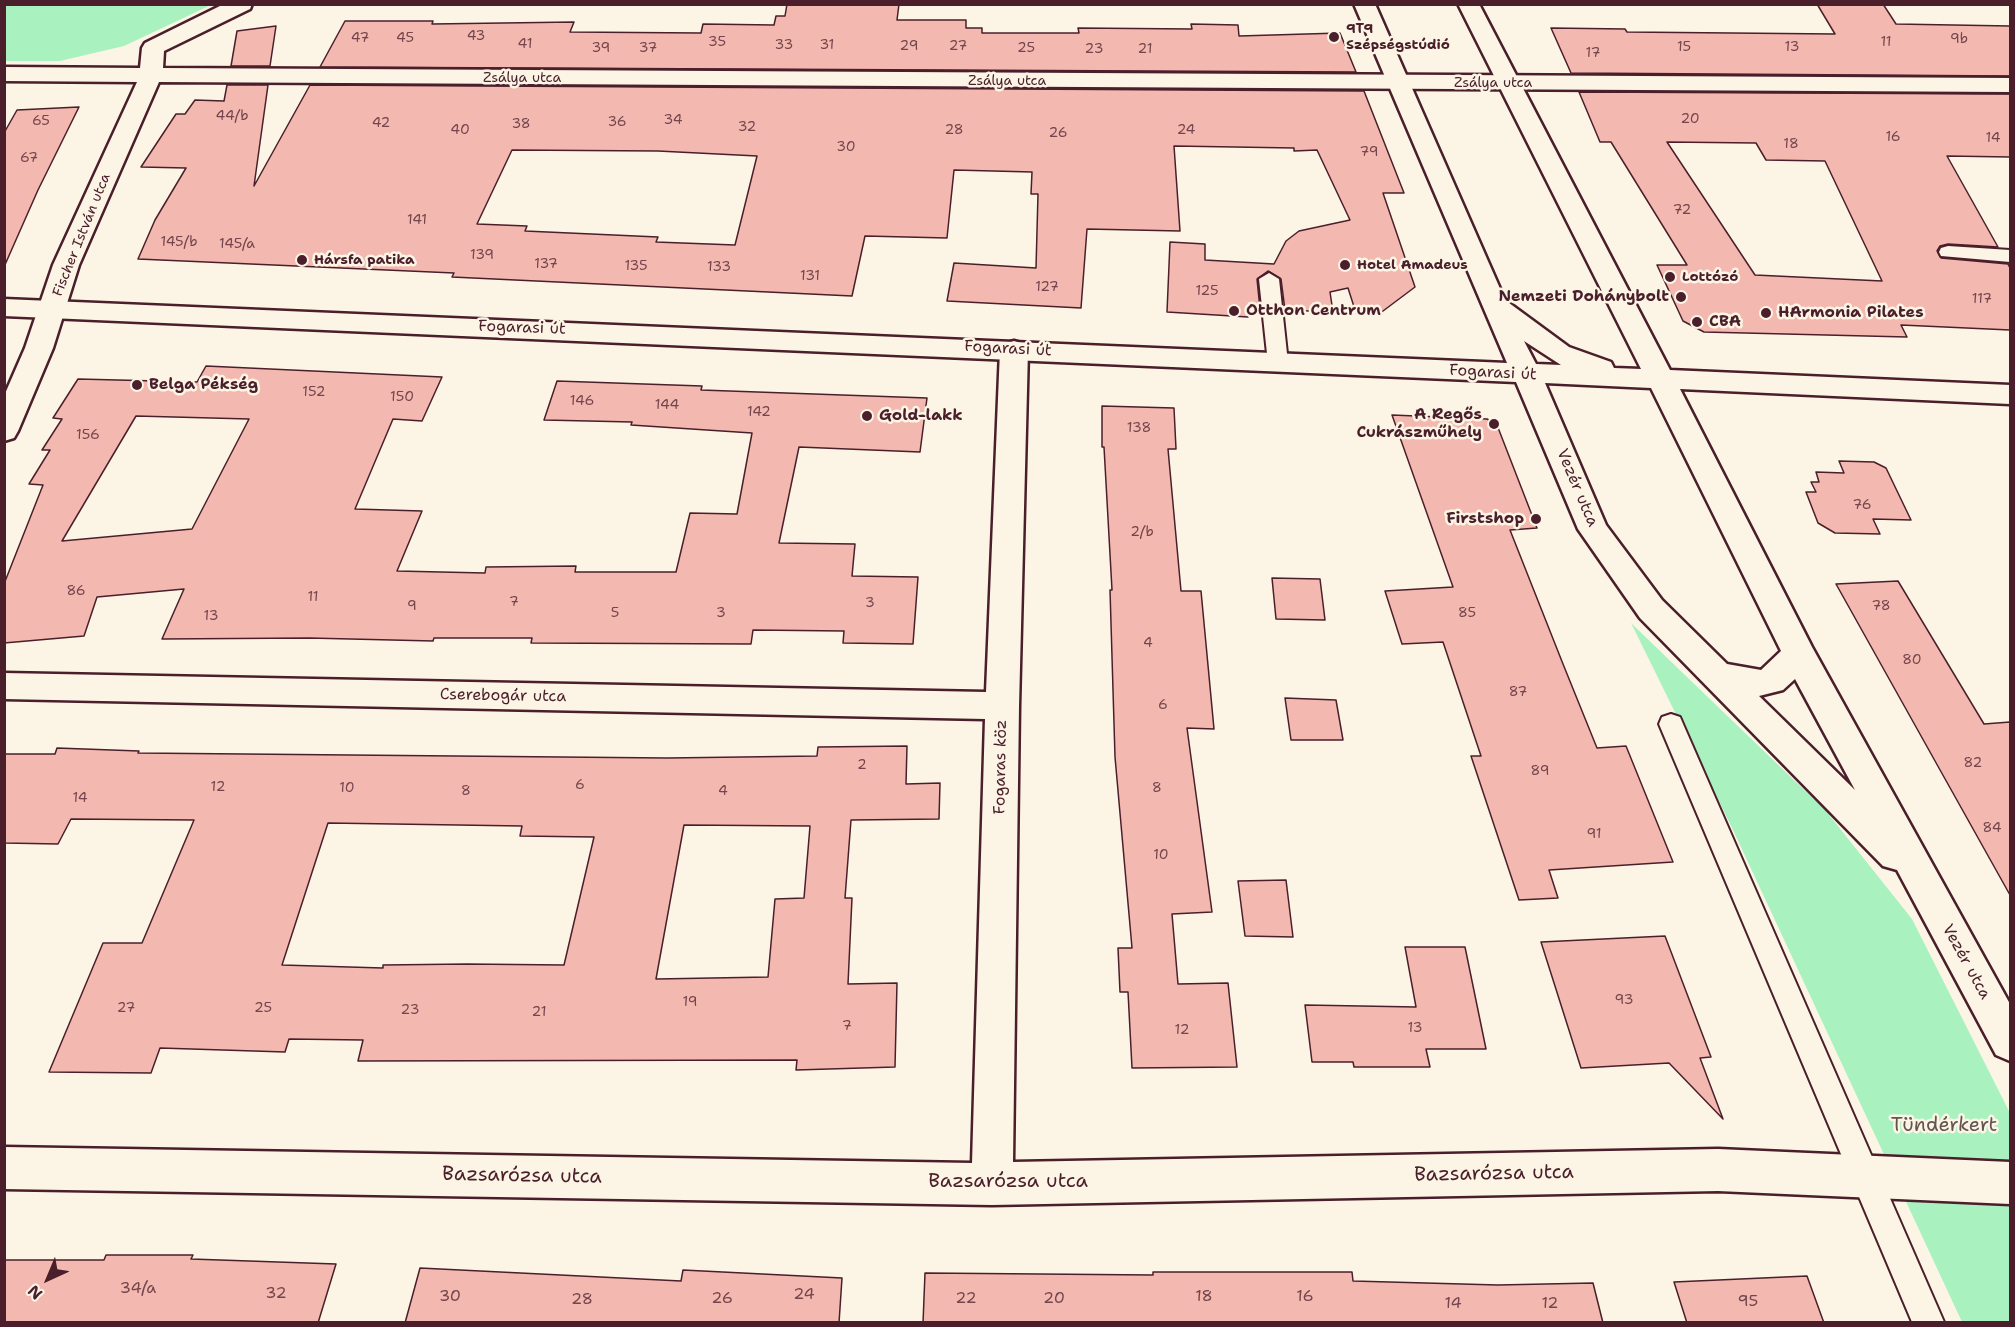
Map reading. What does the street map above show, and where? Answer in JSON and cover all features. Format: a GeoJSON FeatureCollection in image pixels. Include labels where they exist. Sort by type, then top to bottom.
{"type":"FeatureCollection","features":[{"type":"Feature","properties":{"kind":"street","name":"Fischer István utca"},"geometry":{"type":"LineString","coordinates":[[4,431],[53,308],[71,254],[151,75],[153,48],[242,4]]}},
{"type":"Feature","properties":{"kind":"street","name":"Vezér utca"},"geometry":{"type":"LineString","coordinates":[[1364,4],[1492,300],[1545,413],[1593,529],[1651,609],[1922,882]]}},
{"type":"Feature","properties":{"kind":"street","name":"Vezér utca"},"geometry":{"type":"LineString","coordinates":[[1468,4],[1662,381],[1798,653],[2010,1042]]}},
{"type":"Feature","properties":{"kind":"street","name":"Zsálya utca"},"geometry":{"type":"LineString","coordinates":[[4,74],[2010,85]]}},
{"type":"Feature","properties":{"kind":"street"},"geometry":{"type":"LineString","coordinates":[[1492,300],[1550,348],[1586,366],[1662,381]]}},
{"type":"Feature","properties":{"kind":"street","name":"Fogarasi út"},"geometry":{"type":"LineString","coordinates":[[4,307],[1014,350],[1662,381],[2010,394]]}},
{"type":"Feature","properties":{"kind":"street","name":"Fogaras köz"},"geometry":{"type":"LineString","coordinates":[[992,1184],[1002,706],[1014,350]]}},
{"type":"Feature","properties":{"kind":"street"},"geometry":{"type":"LineString","coordinates":[[1717,675],[1760,684],[1779,677],[1798,653]]}},
{"type":"Feature","properties":{"kind":"street","name":"Cserebogár utca"},"geometry":{"type":"LineString","coordinates":[[4,686],[1002,706]]}},
{"type":"Feature","properties":{"kind":"street","name":"Bazsarózsa utca"},"geometry":{"type":"LineString","coordinates":[[4,1168],[992,1184],[1718,1170],[2010,1183]]}},
{"type":"Feature","properties":{"kind":"lane"},"geometry":{"type":"LineString","coordinates":[[1948,252],[2010,256]]}},
{"type":"Feature","properties":{"kind":"lane"},"geometry":{"type":"LineString","coordinates":[[1269,279],[1278,363]]}},
{"type":"Feature","properties":{"kind":"lane"},"geometry":{"type":"LineString","coordinates":[[1671,724],[1867,1175],[1928,1323]]}},
{"type":"Feature","properties":{"kind":"green space"},"geometry":{"type":"Polygon","coordinates":[[[5,4],[211,5],[124,46],[60,61],[5,61],[5,4]]]}},
{"type":"Feature","properties":{"kind":"green space","name":"Tündérkert"},"geometry":{"type":"Polygon","coordinates":[[[1631,623],[1826,811],[1912,919],[2010,1113],[2010,1322],[1962,1322],[1733,830],[1631,623]]]}},
{"type":"Feature","properties":{"kind":"building"},"geometry":{"type":"Polygon","coordinates":[[[787,4],[899,4],[897,20],[966,20],[966,28],[982,28],[982,33],[1079,33],[1078,28],[1192,29],[1191,24],[1238,25],[1239,36],[1340,33],[1356,72],[320,67],[345,21],[433,21],[432,24],[574,22],[570,32],[701,33],[703,24],[774,25],[776,16],[785,16],[787,4]]]}},
{"type":"Feature","properties":{"kind":"building"},"geometry":{"type":"Polygon","coordinates":[[[1817,4],[1883,4],[1896,24],[2010,26],[2010,76],[1571,73],[1551,28],[1625,29],[1627,32],[1835,34],[1817,4]]]}},
{"type":"Feature","properties":{"kind":"building"},"geometry":{"type":"Polygon","coordinates":[[[276,26],[270,66],[231,66],[237,31],[276,26]]]}},
{"type":"Feature","properties":{"kind":"building"},"geometry":{"type":"Polygon","coordinates":[[[227,85],[268,85],[254,186],[310,85],[1364,91],[1404,193],[1383,193],[1415,287],[1379,314],[1356,313],[1348,288],[1330,292],[1333,312],[1285,310],[1281,279],[1268,271],[1257,279],[1260,309],[1247,309],[1248,317],[1167,312],[1170,242],[1205,244],[1205,260],[1274,264],[1286,241],[1299,231],[1350,220],[1317,150],[1294,151],[1294,148],[1174,146],[1180,231],[1087,229],[1081,308],[947,301],[954,263],[1036,268],[1038,194],[1031,194],[1032,172],[954,170],[947,238],[865,236],[852,296],[452,277],[454,273],[138,259],[155,220],[186,168],[141,167],[176,114],[185,114],[195,100],[224,101],[227,85]],[[512,150],[477,224],[527,226],[525,231],[658,237],[656,242],[735,245],[757,156],[658,151],[512,150]]]}},
{"type":"Feature","properties":{"kind":"building"},"geometry":{"type":"Polygon","coordinates":[[[1579,92],[2010,94],[2010,157],[1947,156],[1998,247],[1948,244],[1940,246],[1937,251],[1941,258],[2008,264],[2010,268],[2010,330],[1901,325],[1907,337],[1704,332],[1683,321],[1657,265],[1687,265],[1611,142],[1600,142],[1579,92]],[[1667,142],[1755,275],[1882,281],[1825,161],[1766,160],[1756,143],[1667,142]]]}},
{"type":"Feature","properties":{"kind":"building"},"geometry":{"type":"Polygon","coordinates":[[[79,107],[38,190],[4,267],[4,133],[17,110],[79,107]]]}},
{"type":"Feature","properties":{"kind":"building"},"geometry":{"type":"Polygon","coordinates":[[[206,366],[442,377],[422,421],[393,419],[355,509],[422,511],[397,571],[485,573],[486,567],[576,566],[575,572],[676,572],[690,513],[737,514],[752,433],[631,425],[632,422],[544,420],[557,381],[702,386],[701,390],[927,398],[920,452],[799,447],[779,543],[855,544],[852,576],[918,577],[913,644],[843,643],[844,631],[753,630],[751,644],[531,643],[532,638],[434,638],[433,641],[309,638],[162,639],[184,589],[97,597],[84,636],[4,643],[4,584],[43,485],[29,484],[50,450],[42,450],[62,419],[53,418],[78,379],[197,382],[206,366]],[[136,416],[62,541],[192,529],[249,419],[136,416]]]}},
{"type":"Feature","properties":{"kind":"building"},"geometry":{"type":"Polygon","coordinates":[[[1102,406],[1174,408],[1176,449],[1168,449],[1181,591],[1201,591],[1214,729],[1187,728],[1212,912],[1172,914],[1178,984],[1228,983],[1237,1067],[1132,1068],[1128,992],[1120,992],[1118,948],[1132,948],[1115,757],[1110,590],[1112,590],[1104,447],[1102,447],[1102,406]]]}},
{"type":"Feature","properties":{"kind":"building"},"geometry":{"type":"Polygon","coordinates":[[[1392,415],[1487,419],[1497,425],[1537,528],[1510,530],[1563,664],[1597,748],[1626,746],[1673,862],[1549,870],[1558,898],[1519,900],[1471,756],[1481,756],[1443,642],[1402,644],[1385,591],[1453,587],[1392,415]]]}},
{"type":"Feature","properties":{"kind":"building"},"geometry":{"type":"Polygon","coordinates":[[[1839,461],[1874,462],[1886,468],[1911,520],[1873,519],[1880,534],[1835,533],[1818,523],[1806,492],[1816,492],[1811,482],[1819,482],[1816,472],[1844,473],[1839,461]]]}},
{"type":"Feature","properties":{"kind":"building"},"geometry":{"type":"Polygon","coordinates":[[[1272,578],[1320,579],[1325,620],[1276,619],[1272,578]]]}},
{"type":"Feature","properties":{"kind":"building"},"geometry":{"type":"Polygon","coordinates":[[[1898,581],[1984,724],[2010,722],[2010,895],[1836,584],[1898,581]]]}},
{"type":"Feature","properties":{"kind":"building"},"geometry":{"type":"Polygon","coordinates":[[[1285,698],[1336,700],[1343,740],[1291,740],[1285,698]]]}},
{"type":"Feature","properties":{"kind":"building"},"geometry":{"type":"Polygon","coordinates":[[[907,746],[906,784],[940,783],[939,819],[851,820],[845,898],[852,898],[848,984],[897,983],[895,1067],[796,1070],[797,1060],[358,1061],[363,1040],[289,1039],[285,1052],[160,1048],[151,1073],[49,1072],[103,943],[142,943],[194,820],[71,819],[58,844],[4,843],[4,754],[55,754],[57,748],[139,751],[138,753],[667,758],[817,756],[818,747],[907,746]],[[328,823],[282,965],[383,968],[383,965],[564,965],[594,837],[520,836],[522,826],[328,823]],[[684,825],[656,979],[768,977],[775,899],[804,898],[810,826],[684,825]]]}},
{"type":"Feature","properties":{"kind":"building"},"geometry":{"type":"Polygon","coordinates":[[[1286,880],[1293,937],[1245,936],[1238,881],[1286,880]]]}},
{"type":"Feature","properties":{"kind":"building"},"geometry":{"type":"Polygon","coordinates":[[[1665,936],[1711,1057],[1700,1058],[1723,1119],[1669,1063],[1581,1068],[1541,942],[1665,936]]]}},
{"type":"Feature","properties":{"kind":"building"},"geometry":{"type":"Polygon","coordinates":[[[1405,947],[1465,947],[1486,1049],[1426,1049],[1430,1067],[1354,1067],[1353,1062],[1312,1062],[1305,1005],[1416,1007],[1405,947]]]}},
{"type":"Feature","properties":{"kind":"building"},"geometry":{"type":"Polygon","coordinates":[[[106,1255],[193,1255],[191,1259],[336,1264],[318,1323],[4,1323],[4,1260],[104,1260],[106,1255]]]}},
{"type":"Feature","properties":{"kind":"building"},"geometry":{"type":"Polygon","coordinates":[[[420,1268],[681,1281],[683,1270],[842,1278],[839,1323],[405,1323],[420,1268]]]}},
{"type":"Feature","properties":{"kind":"building"},"geometry":{"type":"Polygon","coordinates":[[[1153,1272],[1352,1272],[1353,1281],[1498,1285],[1593,1283],[1603,1323],[923,1323],[925,1273],[1153,1275],[1153,1272]]]}},
{"type":"Feature","properties":{"kind":"building"},"geometry":{"type":"Polygon","coordinates":[[[1807,1276],[1824,1323],[1687,1323],[1674,1282],[1807,1276]]]}},
{"type":"Feature","properties":{"kind":"place","name":"9T9 Szépségstúdió"},"geometry":{"type":"Point","coordinates":[1334,37]}},
{"type":"Feature","properties":{"kind":"place","name":"Hársfa patika"},"geometry":{"type":"Point","coordinates":[302,260]}},
{"type":"Feature","properties":{"kind":"place","name":"Hotel Amadeus"},"geometry":{"type":"Point","coordinates":[1345,265]}},
{"type":"Feature","properties":{"kind":"place","name":"Lottózó"},"geometry":{"type":"Point","coordinates":[1670,277]}},
{"type":"Feature","properties":{"kind":"place","name":"Nemzeti Dohánybolt"},"geometry":{"type":"Point","coordinates":[1681,297]}},
{"type":"Feature","properties":{"kind":"place","name":"Otthon Centrum"},"geometry":{"type":"Point","coordinates":[1234,311]}},
{"type":"Feature","properties":{"kind":"place","name":"HArmonia Pilates"},"geometry":{"type":"Point","coordinates":[1766,313]}},
{"type":"Feature","properties":{"kind":"place","name":"CBA"},"geometry":{"type":"Point","coordinates":[1697,322]}},
{"type":"Feature","properties":{"kind":"place","name":"Belga Pékség"},"geometry":{"type":"Point","coordinates":[137,385]}},
{"type":"Feature","properties":{"kind":"place","name":"Gold-lakk"},"geometry":{"type":"Point","coordinates":[867,416]}},
{"type":"Feature","properties":{"kind":"place","name":"A Regős Cukrászműhely"},"geometry":{"type":"Point","coordinates":[1494,424]}},
{"type":"Feature","properties":{"kind":"place","name":"Firstshop"},"geometry":{"type":"Point","coordinates":[1536,519]}}]}
